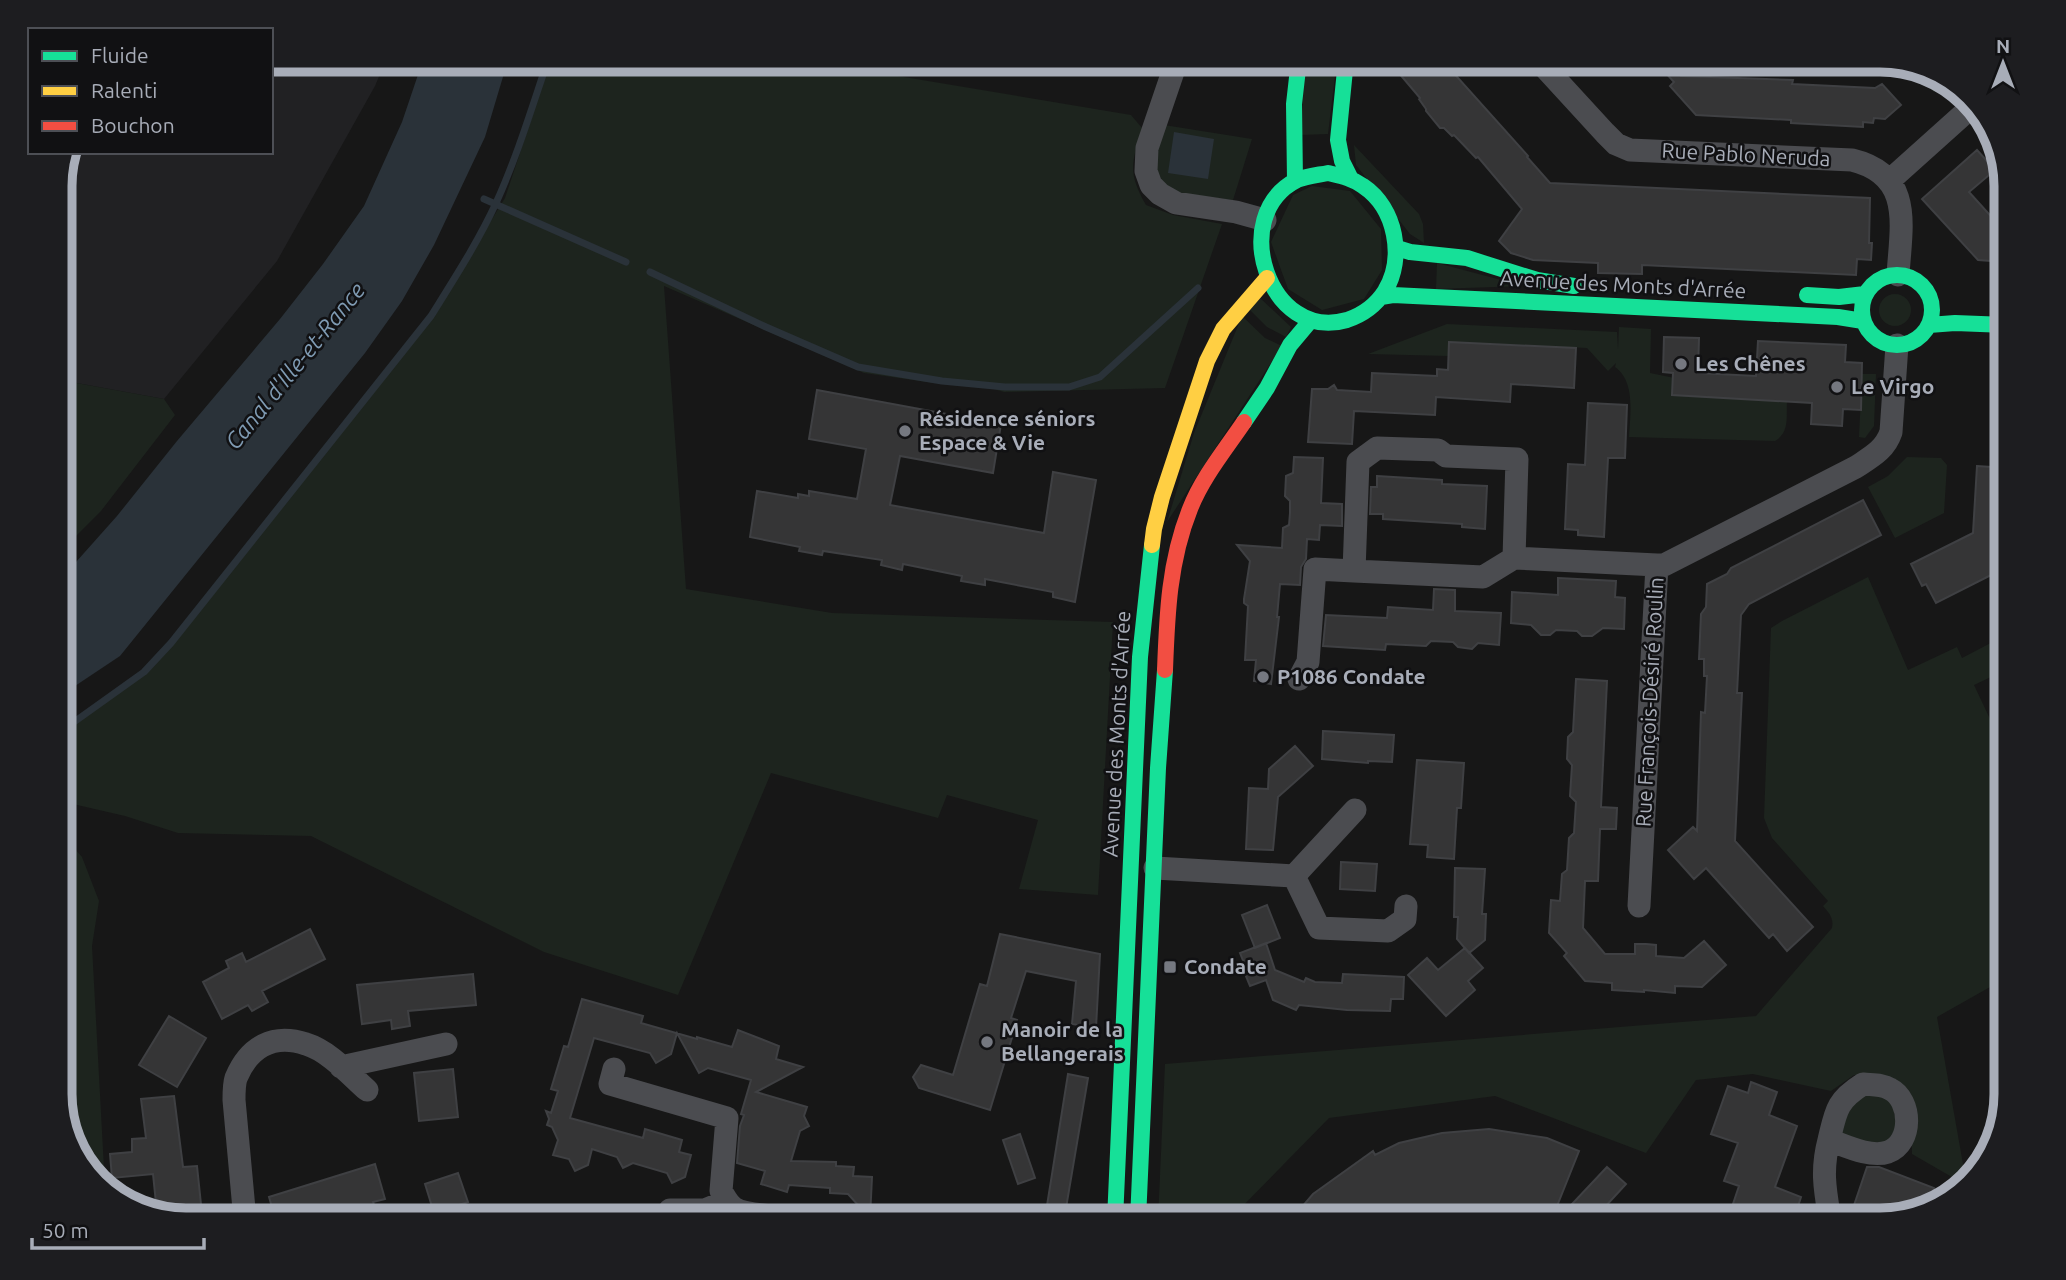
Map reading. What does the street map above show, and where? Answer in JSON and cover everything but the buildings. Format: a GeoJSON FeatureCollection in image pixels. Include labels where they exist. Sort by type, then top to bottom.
{"type":"FeatureCollection","features":[{"type":"Feature","properties":{"kind":"street"},"geometry":{"type":"LineString","coordinates":[[1173,72],[1147,148],[1146,171],[1151,185],[1176,203],[1236,212],[1265,220]]}},
{"type":"Feature","properties":{"kind":"street"},"geometry":{"type":"LineString","coordinates":[[1295,181],[1295,88],[1298,72]]}},
{"type":"Feature","properties":{"kind":"street"},"geometry":{"type":"LineString","coordinates":[[1345,72],[1338,140],[1342,161],[1350,177]]}},
{"type":"Feature","properties":{"kind":"street","name":"Rue Pablo Neruda"},"geometry":{"type":"LineString","coordinates":[[1549,72],[1616,144],[1630,150],[1852,160],[1867,164],[1889,181]]}},
{"type":"Feature","properties":{"kind":"street"},"geometry":{"type":"LineString","coordinates":[[1898,275],[1902,212],[1900,200],[1889,181],[1967,111]]}},
{"type":"Feature","properties":{"kind":"street"},"geometry":{"type":"LineString","coordinates":[[1328,173],[1350,177],[1369,190],[1384,210],[1394,231],[1397,248],[1394,270],[1381,297],[1365,311],[1346,321],[1311,320],[1287,305],[1267,278],[1262,246],[1265,220],[1278,195],[1295,181],[1328,173]]}},
{"type":"Feature","properties":{"kind":"street","name":"Avenue des Monts d'Arrée"},"geometry":{"type":"LineString","coordinates":[[1397,248],[1410,252],[1467,258],[1537,280],[1588,287]]}},
{"type":"Feature","properties":{"kind":"street"},"geometry":{"type":"LineString","coordinates":[[1898,275],[1914,280],[1937,300],[1929,325],[1919,337],[1912,342],[1897,345],[1872,336],[1863,321],[1861,307],[1865,294],[1876,282],[1898,275]]}},
{"type":"Feature","properties":{"kind":"street","name":"Avenue des Monts d'Arrée"},"geometry":{"type":"LineString","coordinates":[[1116,1208],[1140,657],[1154,529],[1207,361],[1223,329],[1267,278]]}},
{"type":"Feature","properties":{"kind":"street"},"geometry":{"type":"LineString","coordinates":[[1785,295],[1839,297],[1865,294]]}},
{"type":"Feature","properties":{"kind":"street","name":"Avenue des Monts d'Arrée"},"geometry":{"type":"LineString","coordinates":[[1381,297],[1405,295],[1637,306],[1838,317],[1863,321]]}},
{"type":"Feature","properties":{"kind":"street","name":"Avenue des Monts d'Arrée"},"geometry":{"type":"LineString","coordinates":[[1139,1208],[1155,868],[1157,768],[1167,611],[1174,557],[1190,508],[1212,468],[1267,388],[1290,345],[1311,320]]}},
{"type":"Feature","properties":{"kind":"street"},"geometry":{"type":"LineString","coordinates":[[1929,325],[1994,325]]}},
{"type":"Feature","properties":{"kind":"street","name":"Rue François-Désiré Roulin"},"geometry":{"type":"LineString","coordinates":[[1639,906],[1657,565],[1664,565],[1856,467],[1888,443],[1897,345]]}},
{"type":"Feature","properties":{"kind":"street"},"geometry":{"type":"LineString","coordinates":[[1354,571],[1358,462],[1377,448],[1438,450],[1446,456],[1517,459],[1514,558]]}},
{"type":"Feature","properties":{"kind":"street"},"geometry":{"type":"LineString","coordinates":[[1299,679],[1308,662],[1315,569],[1483,577],[1514,558],[1657,565]]}},
{"type":"Feature","properties":{"kind":"street"},"geometry":{"type":"LineString","coordinates":[[1294,876],[1355,810]]}},
{"type":"Feature","properties":{"kind":"street"},"geometry":{"type":"LineString","coordinates":[[1155,868],[1294,876]]}},
{"type":"Feature","properties":{"kind":"street"},"geometry":{"type":"LineString","coordinates":[[1294,876],[1319,928],[1388,931],[1405,919],[1406,906]]}},
{"type":"Feature","properties":{"kind":"street"},"geometry":{"type":"LineString","coordinates":[[245,1208],[234,1100],[235,1080],[251,1054],[263,1044],[284,1041],[306,1044],[323,1053],[367,1090]]}},
{"type":"Feature","properties":{"kind":"street"},"geometry":{"type":"LineString","coordinates":[[341,1067],[446,1044]]}},
{"type":"Feature","properties":{"kind":"street"},"geometry":{"type":"LineString","coordinates":[[614,1069],[610,1084],[729,1111],[721,1191],[734,1208]]}},
{"type":"Feature","properties":{"kind":"street"},"geometry":{"type":"LineString","coordinates":[[1828,1208],[1823,1177],[1829,1140]]}},
{"type":"Feature","properties":{"kind":"street"},"geometry":{"type":"LineString","coordinates":[[710,1208],[727,1201]]}},
{"type":"Feature","properties":{"kind":"shaded area"},"geometry":{"type":"Polygon","coordinates":[[[273,72],[381,72],[277,261],[164,399],[72,382],[72,178],[77,154],[273,154],[273,72]]]}},
{"type":"Feature","properties":{"kind":"shaded area"},"geometry":{"type":"Polygon","coordinates":[[[547,72],[885,72],[1131,115],[1142,128],[1133,167],[1136,184],[1146,205],[1173,215],[1222,224],[1165,388],[1004,392],[976,384],[934,383],[864,373],[664,286],[686,589],[832,613],[1113,622],[1098,895],[1019,889],[1038,820],[947,795],[938,818],[771,773],[678,995],[544,952],[311,836],[178,833],[125,816],[72,804],[72,722],[148,670],[446,293],[505,198],[547,72]]]}},
{"type":"Feature","properties":{"kind":"shaded area"},"geometry":{"type":"Polygon","coordinates":[[[1305,72],[1336,72],[1328,134],[1300,135],[1305,72]]]}},
{"type":"Feature","properties":{"kind":"shaded area"},"geometry":{"type":"Polygon","coordinates":[[[1921,79],[1941,89],[1934,92],[1921,79]]]}},
{"type":"Feature","properties":{"kind":"shaded area"},"geometry":{"type":"Polygon","coordinates":[[[1164,125],[1252,139],[1233,200],[1177,193],[1161,183],[1153,167],[1164,125]]]}},
{"type":"Feature","properties":{"kind":"shaded area"},"geometry":{"type":"Polygon","coordinates":[[[1354,145],[1419,214],[1423,224],[1424,243],[1410,234],[1356,165],[1354,145]]]}},
{"type":"Feature","properties":{"kind":"shaded area"},"geometry":{"type":"Polygon","coordinates":[[[1312,186],[1350,191],[1381,229],[1382,270],[1364,299],[1322,310],[1288,289],[1271,242],[1293,195],[1312,186]]]}},
{"type":"Feature","properties":{"kind":"shaded area"},"geometry":{"type":"Polygon","coordinates":[[[1437,263],[1524,286],[1436,289],[1437,263]]]}},
{"type":"Feature","properties":{"kind":"shaded area"},"geometry":{"type":"Polygon","coordinates":[[[1895,294],[1906,299],[1911,310],[1906,321],[1895,326],[1884,321],[1879,310],[1884,299],[1895,294]]]}},
{"type":"Feature","properties":{"kind":"shaded area"},"geometry":{"type":"Polygon","coordinates":[[[1260,298],[1291,327],[1286,337],[1267,327],[1249,309],[1260,298]]]}},
{"type":"Feature","properties":{"kind":"shaded area"},"geometry":{"type":"Polygon","coordinates":[[[1242,316],[1265,338],[1282,346],[1167,522],[1194,433],[1242,316]]]}},
{"type":"Feature","properties":{"kind":"shaded area"},"geometry":{"type":"Polygon","coordinates":[[[1447,324],[1617,332],[1618,349],[1619,327],[1651,329],[1650,373],[1787,401],[1785,429],[1775,441],[1629,437],[1631,409],[1626,381],[1615,367],[1616,363],[1608,371],[1587,348],[1450,342],[1449,356],[1368,354],[1447,324]]]}},
{"type":"Feature","properties":{"kind":"shaded area"},"geometry":{"type":"Polygon","coordinates":[[[1862,374],[1876,374],[1874,426],[1865,438],[1859,437],[1862,374]]]}},
{"type":"Feature","properties":{"kind":"shaded area"},"geometry":{"type":"Polygon","coordinates":[[[72,382],[164,399],[175,415],[101,511],[72,540],[72,382]]]}},
{"type":"Feature","properties":{"kind":"shaded area"},"geometry":{"type":"Polygon","coordinates":[[[1907,457],[1941,458],[1947,465],[1944,513],[1895,538],[1868,487],[1888,476],[1907,457]]]}},
{"type":"Feature","properties":{"kind":"shaded area"},"geometry":{"type":"Polygon","coordinates":[[[1868,577],[1908,670],[1957,647],[1962,658],[1994,641],[1994,677],[1974,685],[1994,728],[1994,985],[1937,1017],[1964,1171],[1961,1175],[1956,1179],[1912,1154],[1911,1102],[1890,1080],[1854,1075],[1831,1091],[1753,1074],[1696,1080],[1646,1153],[1495,1096],[1329,1118],[1241,1208],[1159,1208],[1165,1064],[1756,1016],[1832,928],[1830,916],[1823,906],[1828,901],[1772,838],[1764,818],[1771,628],[1868,577]]]}},
{"type":"Feature","properties":{"kind":"shaded area"},"geometry":{"type":"Polygon","coordinates":[[[72,846],[82,857],[99,901],[92,946],[104,1174],[83,1145],[72,1102],[72,846]]]}},
{"type":"Feature","properties":{"kind":"shaded area"},"geometry":{"type":"Polygon","coordinates":[[[1890,1089],[1900,1144],[1843,1141],[1838,1107],[1847,1094],[1890,1089]]]}},
{"type":"Feature","properties":{"kind":"water","name":"Canal d'Ille-et-Rance"},"geometry":{"type":"Polygon","coordinates":[[[419,72],[504,72],[485,137],[434,245],[402,301],[365,353],[120,656],[72,688],[72,567],[117,516],[323,264],[364,206],[402,122],[419,72]]]}},
{"type":"Feature","properties":{"kind":"water"},"geometry":{"type":"Polygon","coordinates":[[[1174,132],[1214,139],[1208,179],[1168,173],[1174,132]]]}},
{"type":"Feature","properties":{"kind":"waterway"},"geometry":{"type":"LineString","coordinates":[[72,723],[144,672],[171,643],[431,316],[474,246],[496,203],[544,72]]}},
{"type":"Feature","properties":{"kind":"waterway"},"geometry":{"type":"LineString","coordinates":[[484,199],[626,262]]}},
{"type":"Feature","properties":{"kind":"waterway"},"geometry":{"type":"LineString","coordinates":[[650,272],[858,367],[942,381],[1005,387],[1069,387],[1100,377],[1198,288]]}},
{"type":"Feature","properties":{"kind":"traffic: fast"},"geometry":{"type":"LineString","coordinates":[[1295,181],[1294,104],[1298,72]]}},
{"type":"Feature","properties":{"kind":"traffic: fast"},"geometry":{"type":"LineString","coordinates":[[1345,72],[1338,140],[1342,161],[1350,177]]}},
{"type":"Feature","properties":{"kind":"traffic: fast"},"geometry":{"type":"LineString","coordinates":[[1328,173],[1355,181],[1374,195],[1390,220],[1396,249],[1391,278],[1385,291],[1373,305],[1347,320],[1320,322],[1296,313],[1278,295],[1266,272],[1261,246],[1264,220],[1276,197],[1297,180],[1328,173]]}},
{"type":"Feature","properties":{"kind":"traffic: fast"},"geometry":{"type":"LineString","coordinates":[[1397,248],[1410,252],[1467,258],[1537,280],[1574,286]]}},
{"type":"Feature","properties":{"kind":"traffic: fast"},"geometry":{"type":"LineString","coordinates":[[1897,275],[1922,285],[1932,310],[1922,335],[1897,345],[1872,335],[1862,310],[1872,285],[1897,275]]}},
{"type":"Feature","properties":{"kind":"traffic: fast"},"geometry":{"type":"LineString","coordinates":[[1807,295],[1839,297],[1865,294]]}},
{"type":"Feature","properties":{"kind":"traffic: fast"},"geometry":{"type":"LineString","coordinates":[[1381,297],[1393,295],[1838,317],[1863,321]]}},
{"type":"Feature","properties":{"kind":"traffic: fast"},"geometry":{"type":"LineString","coordinates":[[1244,422],[1267,388],[1290,345],[1311,320]]}},
{"type":"Feature","properties":{"kind":"traffic: fast"},"geometry":{"type":"LineString","coordinates":[[1929,325],[1994,325]]}},
{"type":"Feature","properties":{"kind":"traffic: fast"},"geometry":{"type":"LineString","coordinates":[[1116,1208],[1140,657],[1152,545]]}},
{"type":"Feature","properties":{"kind":"traffic: fast"},"geometry":{"type":"LineString","coordinates":[[1139,1208],[1158,768],[1165,670]]}},
{"type":"Feature","properties":{"kind":"traffic: slow"},"geometry":{"type":"LineString","coordinates":[[1152,545],[1162,497],[1207,361],[1223,329],[1267,278]]}},
{"type":"Feature","properties":{"kind":"traffic: jam"},"geometry":{"type":"LineString","coordinates":[[1165,670],[1170,588],[1183,529],[1201,486],[1244,422]]}},
{"type":"Feature","properties":{"kind":"place","name":"Les Chênes"},"geometry":{"type":"Point","coordinates":[1681,364]}},
{"type":"Feature","properties":{"kind":"place","name":"Le Virgo"},"geometry":{"type":"Point","coordinates":[1837,387]}},
{"type":"Feature","properties":{"kind":"place","name":"Résidence séniors Espace & Vie"},"geometry":{"type":"Point","coordinates":[905,431]}},
{"type":"Feature","properties":{"kind":"place","name":"P1086 Condate"},"geometry":{"type":"Point","coordinates":[1263,677]}},
{"type":"Feature","properties":{"kind":"place","name":"Condate"},"geometry":{"type":"Point","coordinates":[1170,967]}},
{"type":"Feature","properties":{"kind":"place","name":"Manoir de la Bellangerais"},"geometry":{"type":"Point","coordinates":[987,1042]}}]}
